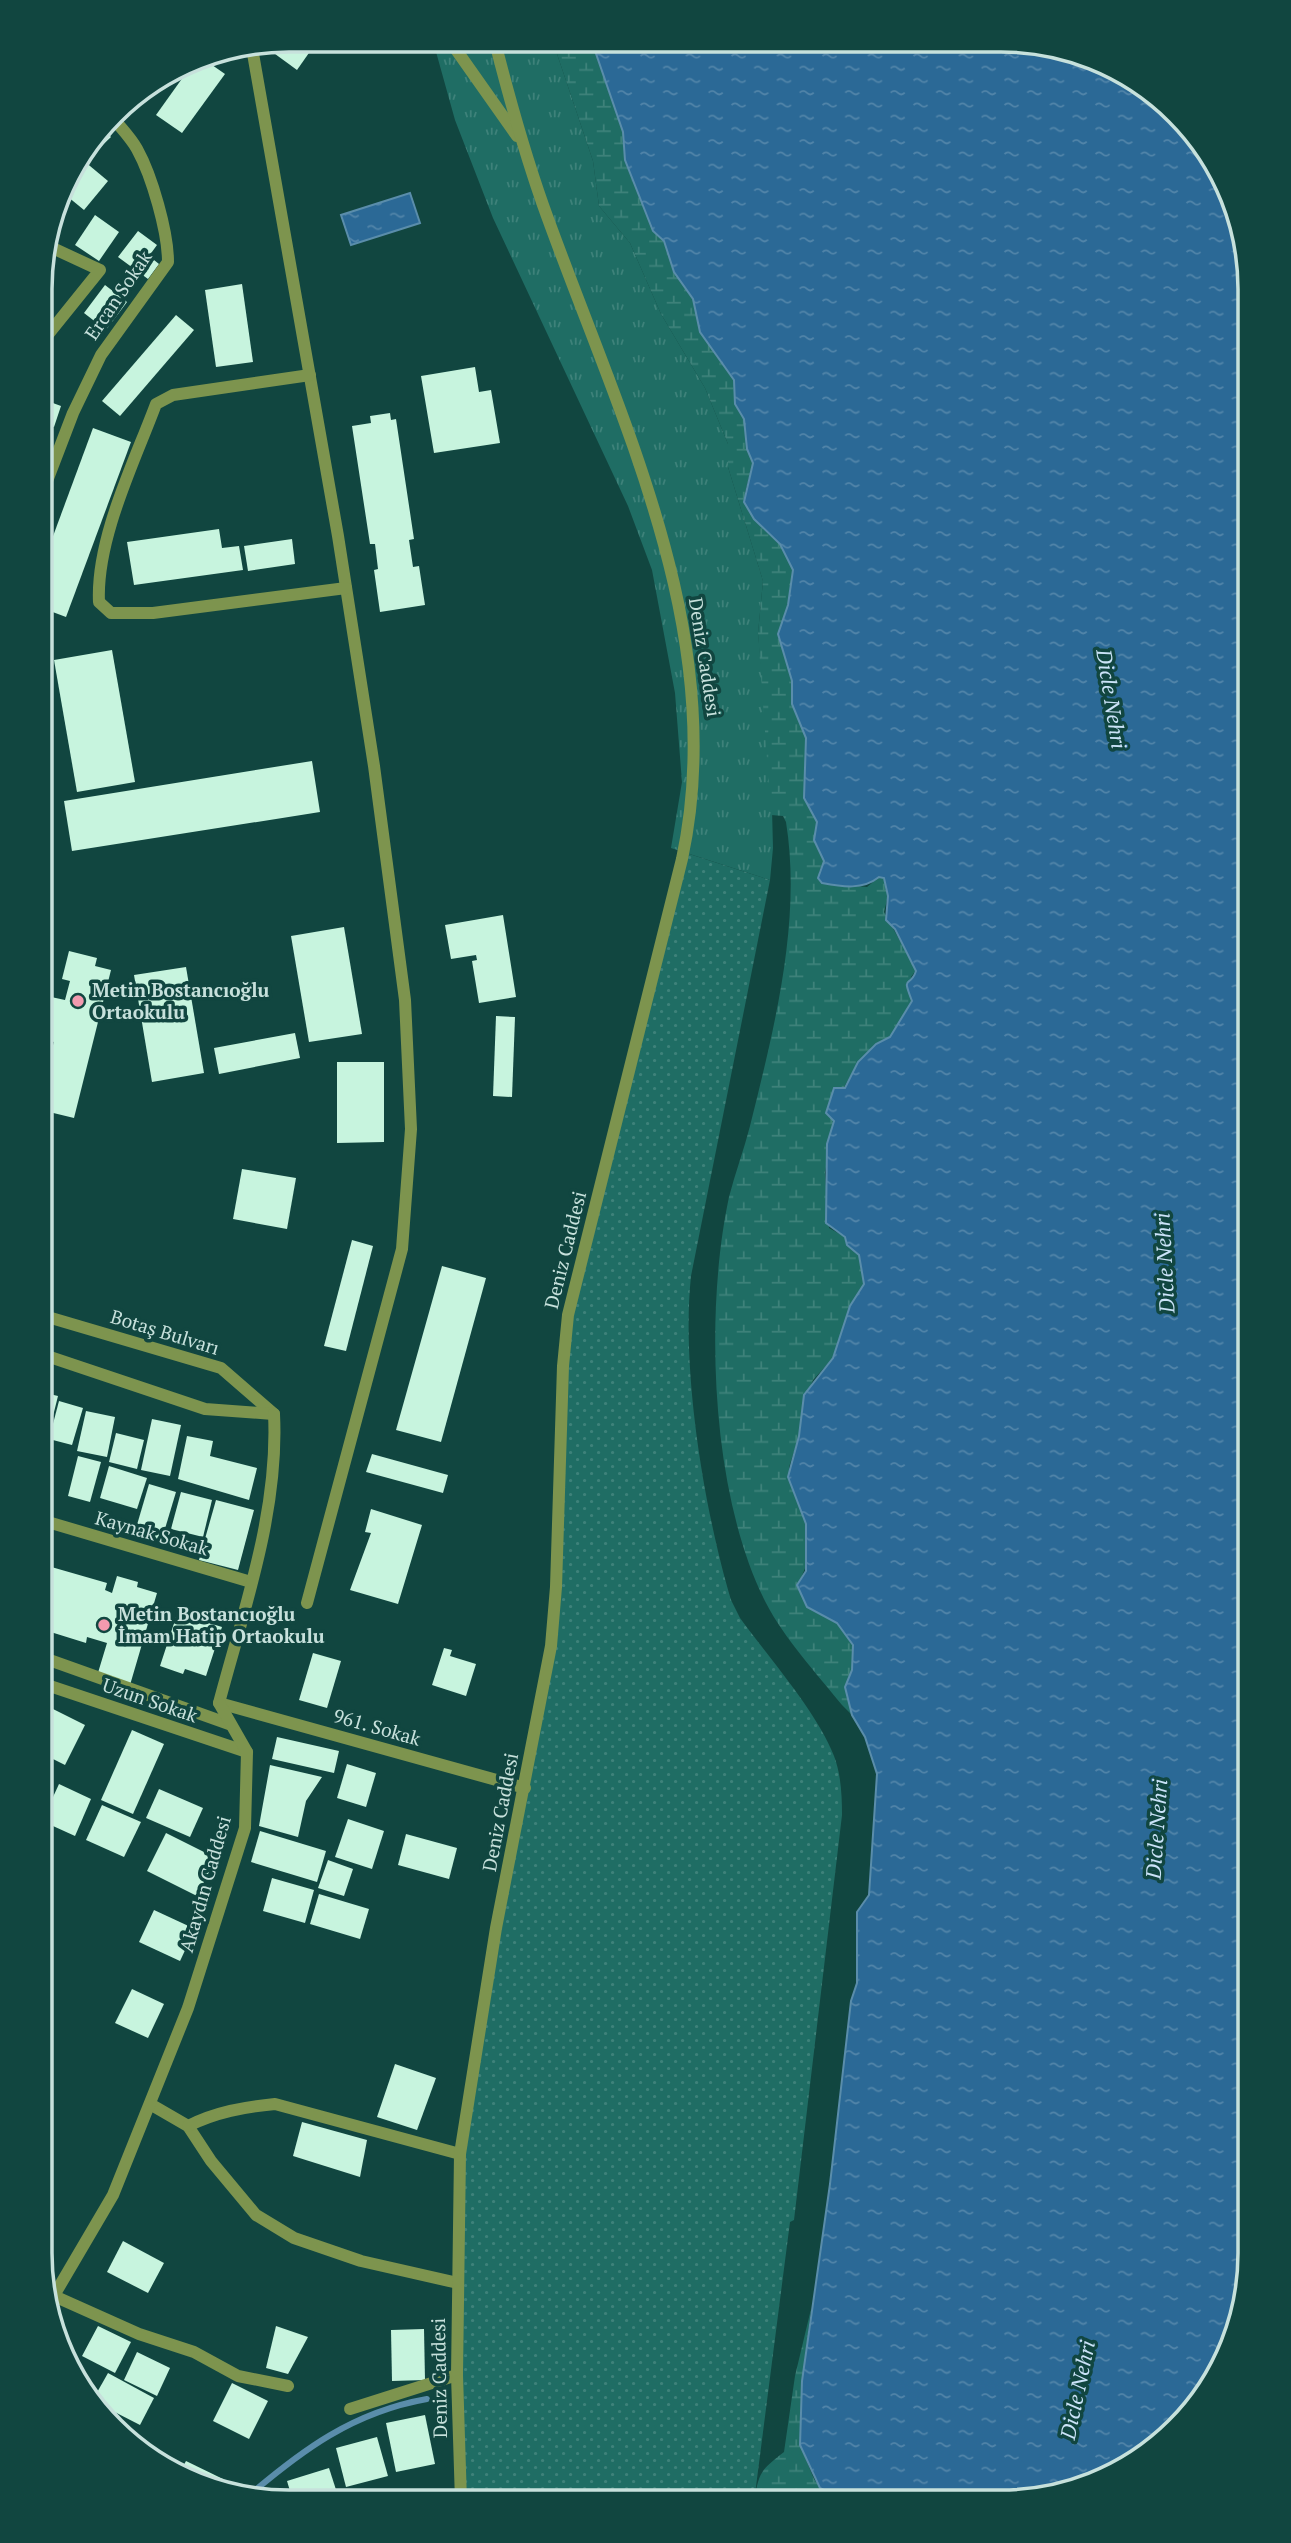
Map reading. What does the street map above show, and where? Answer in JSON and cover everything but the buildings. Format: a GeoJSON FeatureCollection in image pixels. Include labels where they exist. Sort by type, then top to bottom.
{"type":"FeatureCollection","features":[{"type":"Feature","properties":{"kind":"street"},"geometry":{"type":"LineString","coordinates":[[458,52],[521,142]]}},
{"type":"Feature","properties":{"kind":"street","name":"Deniz Caddesi"},"geometry":{"type":"LineString","coordinates":[[461,2490],[457,2375],[460,2154],[496,1928],[551,1646],[556,1587],[563,1366],[568,1315],[682,859],[691,810],[696,729],[692,678],[669,564],[640,472],[521,142],[498,52]]}},
{"type":"Feature","properties":{"kind":"street"},"geometry":{"type":"LineString","coordinates":[[254,56],[346,587],[374,766],[405,1000],[411,1129],[402,1249],[307,1603]]}},
{"type":"Feature","properties":{"kind":"street","name":"Ercan Sokak"},"geometry":{"type":"LineString","coordinates":[[52,468],[73,413],[101,355],[168,262],[168,250],[151,184],[137,149],[119,125]]}},
{"type":"Feature","properties":{"kind":"street"},"geometry":{"type":"LineString","coordinates":[[52,330],[100,270],[57,250]]}},
{"type":"Feature","properties":{"kind":"street"},"geometry":{"type":"LineString","coordinates":[[310,375],[173,395],[156,404],[114,518],[98,582],[99,602],[111,613],[153,613],[346,587]]}},
{"type":"Feature","properties":{"kind":"street","name":"Botaş Bulvarı"},"geometry":{"type":"LineString","coordinates":[[52,1318],[221,1368],[274,1414]]}},
{"type":"Feature","properties":{"kind":"street"},"geometry":{"type":"LineString","coordinates":[[52,1358],[205,1409],[274,1414],[275,1445],[269,1503],[219,1703],[247,1752]]}},
{"type":"Feature","properties":{"kind":"street","name":"Kaynak Sokak"},"geometry":{"type":"LineString","coordinates":[[52,1523],[251,1582]]}},
{"type":"Feature","properties":{"kind":"street"},"geometry":{"type":"LineString","coordinates":[[52,1661],[229,1724]]}},
{"type":"Feature","properties":{"kind":"street","name":"Uzun Sokak"},"geometry":{"type":"LineString","coordinates":[[52,1687],[247,1752]]}},
{"type":"Feature","properties":{"kind":"street","name":"961. Sokak"},"geometry":{"type":"LineString","coordinates":[[219,1703],[525,1788]]}},
{"type":"Feature","properties":{"kind":"street","name":"Akaydın Caddesi"},"geometry":{"type":"LineString","coordinates":[[56,2292],[113,2195],[188,2008],[246,1828],[247,1752]]}},
{"type":"Feature","properties":{"kind":"street"},"geometry":{"type":"LineString","coordinates":[[150,2104],[188,2126],[211,2161],[257,2215],[294,2238],[361,2261],[458,2283]]}},
{"type":"Feature","properties":{"kind":"street"},"geometry":{"type":"LineString","coordinates":[[188,2126],[208,2116],[245,2107],[275,2104],[460,2154]]}},
{"type":"Feature","properties":{"kind":"street"},"geometry":{"type":"LineString","coordinates":[[58,2303],[194,2352],[238,2376],[288,2386]]}},
{"type":"Feature","properties":{"kind":"street"},"geometry":{"type":"LineString","coordinates":[[350,2409],[457,2375]]}},
{"type":"Feature","properties":{"kind":"green space"},"geometry":{"type":"Polygon","coordinates":[[[436,52],[556,52],[593,161],[599,206],[630,243],[661,314],[705,388],[728,444],[728,467],[763,581],[758,633],[771,772],[773,848],[770,880],[671,848],[682,782],[675,693],[652,570],[628,506],[493,218],[455,120],[436,52]]]}},
{"type":"Feature","properties":{"kind":"green space"},"geometry":{"type":"Polygon","coordinates":[[[556,52],[595,52],[623,132],[625,160],[653,230],[664,241],[674,272],[693,299],[700,332],[734,380],[734,395],[744,419],[747,449],[753,462],[745,493],[765,530],[780,544],[793,570],[788,605],[778,634],[792,681],[792,704],[806,738],[804,788],[817,822],[814,840],[824,861],[819,872],[822,883],[867,887],[879,877],[884,878],[888,896],[884,912],[916,970],[911,977],[912,1001],[906,1012],[890,1037],[876,1044],[858,1062],[829,1114],[834,1121],[825,1173],[829,1228],[845,1237],[847,1245],[859,1255],[864,1284],[850,1306],[833,1358],[813,1380],[802,1409],[799,1436],[789,1467],[806,1524],[808,1561],[801,1578],[807,1607],[838,1623],[853,1646],[852,1670],[845,1687],[852,1715],[791,1642],[766,1603],[748,1560],[734,1511],[718,1404],[716,1295],[721,1244],[729,1197],[750,1126],[776,1013],[791,898],[786,822],[783,816],[771,815],[758,633],[763,581],[728,467],[728,444],[705,388],[661,314],[630,243],[599,206],[593,161],[556,52]]]}},
{"type":"Feature","properties":{"kind":"green space"},"geometry":{"type":"Polygon","coordinates":[[[683,852],[770,880],[691,1276],[689,1353],[692,1396],[712,1524],[731,1600],[740,1618],[791,1686],[826,1739],[838,1770],[842,1815],[794,2220],[790,2222],[756,2490],[461,2490],[460,2154],[551,1646],[568,1315],[683,852]]]}},
{"type":"Feature","properties":{"kind":"green space"},"geometry":{"type":"Polygon","coordinates":[[[811,2309],[802,2381],[800,2445],[814,2479],[822,2490],[756,2490],[762,2473],[784,2452],[795,2376],[811,2309]]]}},
{"type":"Feature","properties":{"kind":"water","name":"Dicle Nehri"},"geometry":{"type":"Polygon","coordinates":[[[595,52],[1001,52],[1048,57],[1078,65],[1133,92],[1158,111],[1180,133],[1199,158],[1214,185],[1226,213],[1236,259],[1238,2269],[1230,2315],[1220,2344],[1207,2372],[1169,2421],[1120,2459],[1078,2478],[1048,2486],[1017,2490],[824,2490],[820,2488],[800,2445],[802,2381],[830,2184],[851,2001],[857,1983],[857,1912],[869,1895],[877,1774],[865,1737],[852,1715],[845,1687],[852,1670],[853,1645],[837,1623],[807,1607],[797,1585],[806,1571],[806,1524],[788,1477],[799,1436],[804,1395],[833,1358],[850,1306],[864,1284],[859,1255],[847,1245],[845,1237],[826,1223],[827,1144],[834,1121],[826,1113],[834,1088],[845,1088],[858,1062],[876,1044],[890,1037],[912,1001],[907,984],[916,971],[895,929],[886,920],[888,896],[884,878],[879,877],[866,884],[838,886],[822,883],[818,878],[824,861],[814,840],[817,822],[804,798],[806,738],[792,704],[792,681],[778,634],[788,605],[793,570],[780,544],[754,519],[744,502],[753,463],[747,449],[744,419],[735,404],[734,380],[700,332],[693,299],[674,272],[664,241],[653,231],[625,160],[623,132],[595,52]]]}},
{"type":"Feature","properties":{"kind":"water"},"geometry":{"type":"Polygon","coordinates":[[[410,193],[420,223],[351,245],[341,215],[410,193]]]}},
{"type":"Feature","properties":{"kind":"waterway"},"geometry":{"type":"LineString","coordinates":[[258,2488],[308,2449],[352,2423],[375,2413],[427,2399]]}},
{"type":"Feature","properties":{"kind":"place","name":"Metin Bostancıoğlu Ortaokulu"},"geometry":{"type":"Point","coordinates":[78,1001]}},
{"type":"Feature","properties":{"kind":"place","name":"Metin Bostancıoğlu İmam Hatip Ortaokulu"},"geometry":{"type":"Point","coordinates":[104,1625]}}]}
